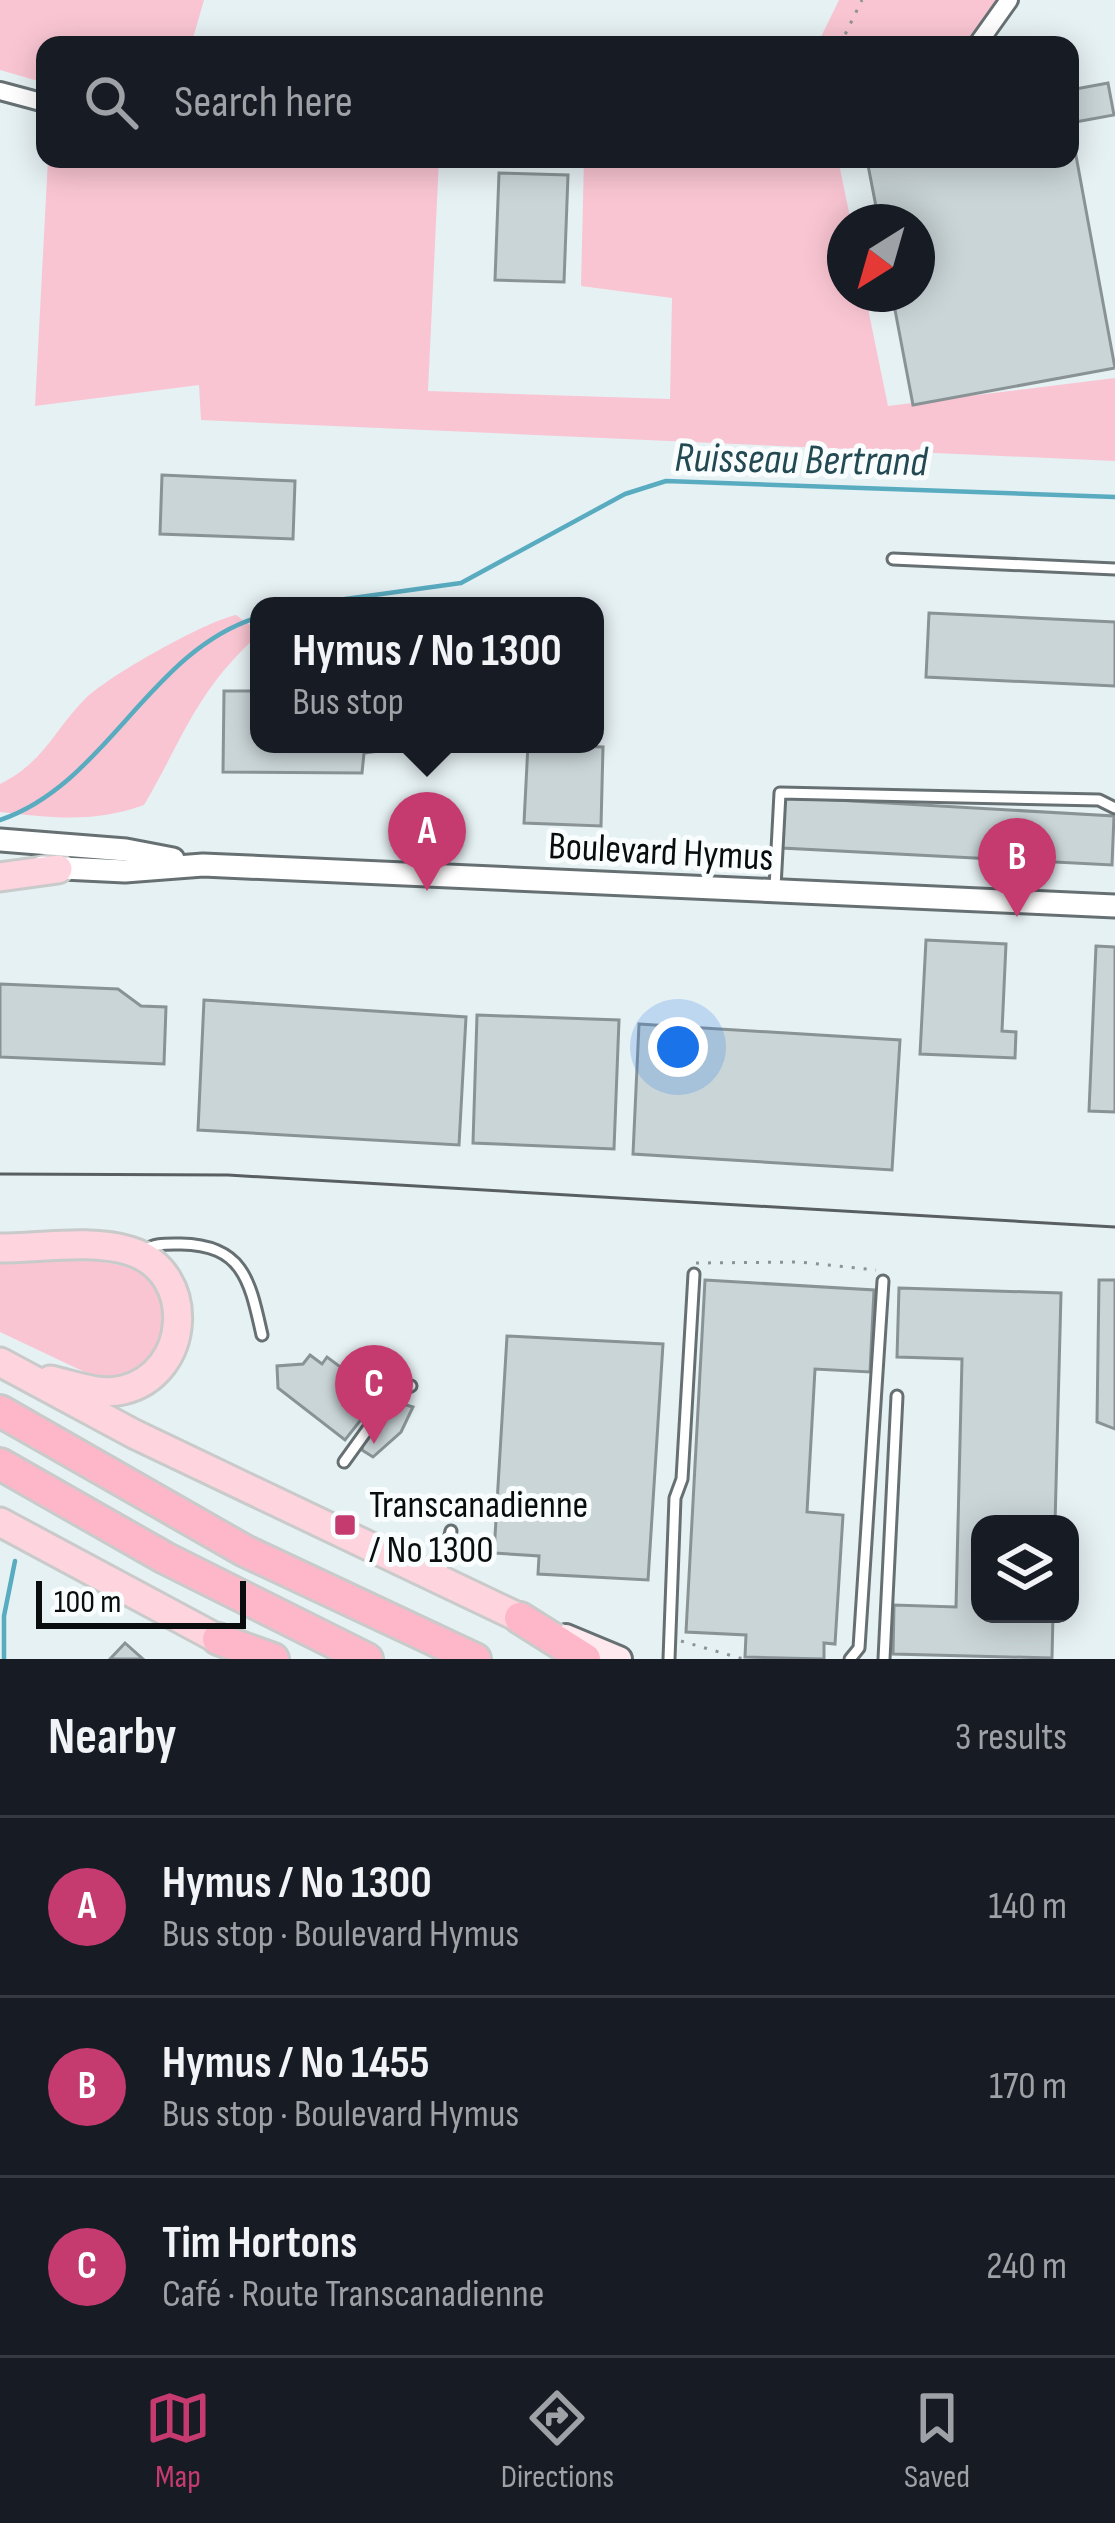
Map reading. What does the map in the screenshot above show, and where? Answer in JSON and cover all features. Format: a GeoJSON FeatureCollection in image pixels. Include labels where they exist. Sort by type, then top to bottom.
{"type":"FeatureCollection","features":[{"type":"Feature","properties":{"kind":"highway"},"geometry":{"type":"LineString","coordinates":[[0,1412],[264,1560],[475,1659]]}},
{"type":"Feature","properties":{"kind":"highway"},"geometry":{"type":"LineString","coordinates":[[0,1464],[165,1558],[367,1659]]}},
{"type":"Feature","properties":{"kind":"highway"},"geometry":{"type":"LineString","coordinates":[[520,1618],[585,1659]]}},
{"type":"Feature","properties":{"kind":"highway"},"geometry":{"type":"LineString","coordinates":[[218,1639],[273,1659]]}},
{"type":"Feature","properties":{"kind":"main road"},"geometry":{"type":"LineString","coordinates":[[0,877],[58,868]]}},
{"type":"Feature","properties":{"kind":"main road"},"geometry":{"type":"LineString","coordinates":[[0,1248],[113,1248],[140,1255],[164,1274],[178,1306],[176,1340],[158,1370],[136,1386],[107,1392],[8,1367]]}},
{"type":"Feature","properties":{"kind":"main road"},"geometry":{"type":"LineString","coordinates":[[8,1367],[438,1580],[619,1659]]}},
{"type":"Feature","properties":{"kind":"main road"},"geometry":{"type":"LineString","coordinates":[[0,1522],[255,1659]]}},
{"type":"Feature","properties":{"kind":"street"},"geometry":{"type":"LineString","coordinates":[[983,36],[1009,0]]}},
{"type":"Feature","properties":{"kind":"street"},"geometry":{"type":"LineString","coordinates":[[0,91],[36,101]]}},
{"type":"Feature","properties":{"kind":"street","name":"Boulevard Hymus"},"geometry":{"type":"LineString","coordinates":[[0,840],[126,850],[203,865]]}},
{"type":"Feature","properties":{"kind":"street","name":"Boulevard Hymus"},"geometry":{"type":"LineString","coordinates":[[0,864],[58,868],[203,865],[1115,906]]}},
{"type":"Feature","properties":{"kind":"lane"},"geometry":{"type":"LineString","coordinates":[[892,560],[1115,569]]}},
{"type":"Feature","properties":{"kind":"lane"},"geometry":{"type":"LineString","coordinates":[[775,891],[780,793],[1099,800],[1115,808]]}},
{"type":"Feature","properties":{"kind":"lane"},"geometry":{"type":"LineString","coordinates":[[140,1255],[160,1244],[203,1245],[225,1253],[251,1286],[262,1335]]}},
{"type":"Feature","properties":{"kind":"lane"},"geometry":{"type":"LineString","coordinates":[[669,1659],[694,1274]]}},
{"type":"Feature","properties":{"kind":"lane"},"geometry":{"type":"LineString","coordinates":[[850,1659],[859,1648],[884,1281]]}},
{"type":"Feature","properties":{"kind":"lane"},"geometry":{"type":"LineString","coordinates":[[344,1462],[393,1394],[411,1386]]}},
{"type":"Feature","properties":{"kind":"lane"},"geometry":{"type":"LineString","coordinates":[[884,1659],[897,1396]]}},
{"type":"Feature","properties":{"kind":"lane"},"geometry":{"type":"LineString","coordinates":[[438,1580],[451,1531]]}},
{"type":"Feature","properties":{"kind":"path"},"geometry":{"type":"LineString","coordinates":[[844,36],[862,0]]}},
{"type":"Feature","properties":{"kind":"path"},"geometry":{"type":"LineString","coordinates":[[694,1274],[695,1264],[705,1259],[799,1262],[873,1268],[884,1281]]}},
{"type":"Feature","properties":{"kind":"path"},"geometry":{"type":"LineString","coordinates":[[675,1639],[743,1659]]}},
{"type":"Feature","properties":{"kind":"shaded area"},"geometry":{"type":"Polygon","coordinates":[[[0,0],[204,0],[194,36],[36,36],[36,80],[0,70],[0,0]]]}},
{"type":"Feature","properties":{"kind":"shaded area"},"geometry":{"type":"Polygon","coordinates":[[[839,0],[1009,0],[983,36],[821,36],[839,0]]]}},
{"type":"Feature","properties":{"kind":"shaded area"},"geometry":{"type":"Polygon","coordinates":[[[48,168],[439,168],[428,391],[670,399],[672,298],[581,286],[584,168],[840,168],[847,204],[827,204],[827,312],[869,312],[888,406],[1115,378],[1115,461],[201,420],[199,385],[35,406],[48,168]]]}},
{"type":"Feature","properties":{"kind":"shaded area"},"geometry":{"type":"Polygon","coordinates":[[[236,615],[250,625],[250,643],[204,698],[144,805],[90,817],[0,812],[0,784],[37,756],[84,700],[134,665],[236,615]]]}},
{"type":"Feature","properties":{"kind":"shaded area"},"geometry":{"type":"Polygon","coordinates":[[[0,1258],[101,1262],[130,1268],[152,1281],[165,1302],[164,1331],[147,1372],[93,1385],[93,1376],[0,1332],[0,1258]]]}},
{"type":"Feature","properties":{"kind":"building"},"geometry":{"type":"Polygon","coordinates":[[[1108,83],[1114,115],[1079,121],[1079,88],[1108,83]]]}},
{"type":"Feature","properties":{"kind":"building"},"geometry":{"type":"Polygon","coordinates":[[[869,168],[1078,168],[1115,368],[913,405],[895,312],[935,312],[935,204],[876,204],[869,168]]]}},
{"type":"Feature","properties":{"kind":"building"},"geometry":{"type":"Polygon","coordinates":[[[499,173],[568,175],[564,282],[495,280],[499,173]]]}},
{"type":"Feature","properties":{"kind":"building"},"geometry":{"type":"Polygon","coordinates":[[[162,475],[295,481],[293,539],[160,534],[162,475]]]}},
{"type":"Feature","properties":{"kind":"building"},"geometry":{"type":"Polygon","coordinates":[[[929,613],[1115,622],[1115,686],[926,677],[929,613]]]}},
{"type":"Feature","properties":{"kind":"building"},"geometry":{"type":"Polygon","coordinates":[[[224,691],[250,691],[250,753],[364,753],[362,773],[223,772],[224,691]]]}},
{"type":"Feature","properties":{"kind":"building"},"geometry":{"type":"Polygon","coordinates":[[[528,753],[603,753],[601,826],[524,823],[528,753]]]}},
{"type":"Feature","properties":{"kind":"building"},"geometry":{"type":"Polygon","coordinates":[[[783,797],[1114,816],[1112,865],[782,848],[783,797]]]}},
{"type":"Feature","properties":{"kind":"building"},"geometry":{"type":"Polygon","coordinates":[[[926,940],[1006,944],[1002,1031],[1016,1032],[1015,1058],[920,1054],[926,940]]]}},
{"type":"Feature","properties":{"kind":"building"},"geometry":{"type":"Polygon","coordinates":[[[1096,946],[1115,947],[1115,1112],[1089,1111],[1096,946]]]}},
{"type":"Feature","properties":{"kind":"building"},"geometry":{"type":"Polygon","coordinates":[[[0,984],[118,989],[141,1006],[166,1007],[164,1064],[0,1057],[0,984]]]}},
{"type":"Feature","properties":{"kind":"building"},"geometry":{"type":"Polygon","coordinates":[[[204,1000],[466,1017],[459,1145],[198,1130],[204,1000]]]}},
{"type":"Feature","properties":{"kind":"building"},"geometry":{"type":"Polygon","coordinates":[[[477,1015],[619,1020],[614,1149],[473,1143],[477,1015]]]}},
{"type":"Feature","properties":{"kind":"building"},"geometry":{"type":"Polygon","coordinates":[[[639,1024],[900,1040],[892,1170],[633,1154],[639,1024]]]}},
{"type":"Feature","properties":{"kind":"building"},"geometry":{"type":"Polygon","coordinates":[[[705,1280],[874,1290],[870,1372],[815,1369],[807,1512],[843,1515],[835,1644],[824,1643],[824,1659],[745,1657],[746,1635],[686,1632],[705,1280]]]}},
{"type":"Feature","properties":{"kind":"building"},"geometry":{"type":"Polygon","coordinates":[[[1099,1280],[1115,1280],[1115,1429],[1097,1422],[1099,1280]]]}},
{"type":"Feature","properties":{"kind":"building"},"geometry":{"type":"Polygon","coordinates":[[[899,1288],[1061,1293],[1055,1515],[971,1515],[971,1623],[1053,1623],[1052,1658],[893,1654],[894,1605],[956,1607],[962,1359],[897,1357],[899,1288]]]}},
{"type":"Feature","properties":{"kind":"building"},"geometry":{"type":"Polygon","coordinates":[[[507,1336],[663,1344],[648,1580],[538,1574],[539,1556],[494,1553],[507,1336]]]}},
{"type":"Feature","properties":{"kind":"building"},"geometry":{"type":"Polygon","coordinates":[[[310,1355],[322,1364],[327,1357],[354,1377],[344,1390],[346,1396],[367,1412],[345,1440],[278,1388],[277,1366],[303,1364],[310,1355]]]}},
{"type":"Feature","properties":{"kind":"building"},"geometry":{"type":"Polygon","coordinates":[[[393,1401],[413,1407],[401,1432],[373,1457],[362,1450],[364,1438],[393,1401]]]}},
{"type":"Feature","properties":{"kind":"building"},"geometry":{"type":"Polygon","coordinates":[[[125,1643],[143,1659],[110,1659],[125,1643]]]}},
{"type":"Feature","properties":{"kind":"waterway","name":"Ruisseau Bertrand"},"geometry":{"type":"LineString","coordinates":[[360,597],[461,583],[625,494],[666,481],[1115,497]]}},
{"type":"Feature","properties":{"kind":"waterway","name":"Ruisseau Bertrand"},"geometry":{"type":"LineString","coordinates":[[0,820],[37,802],[70,778],[187,658],[250,621]]}},
{"type":"Feature","properties":{"kind":"waterway","name":"Ruisseau Bertrand"},"geometry":{"type":"LineString","coordinates":[[4,1659],[4,1616],[15,1561]]}},
{"type":"Feature","properties":{"kind":"tram line"},"geometry":{"type":"LineString","coordinates":[[0,1174],[228,1175],[1115,1227]]}},
{"type":"Feature","properties":{"kind":"place","name":"Hymus / No 1300"},"geometry":{"type":"Point","coordinates":[427,891]}},
{"type":"Feature","properties":{"kind":"place","name":"Hymus / No 1455"},"geometry":{"type":"Point","coordinates":[1017,917]}},
{"type":"Feature","properties":{"kind":"place","name":"Tim Hortons"},"geometry":{"type":"Point","coordinates":[374,1444]}},
{"type":"Feature","properties":{"kind":"place","name":"Transcanadienne / No 1300"},"geometry":{"type":"Point","coordinates":[345,1525]}}]}
